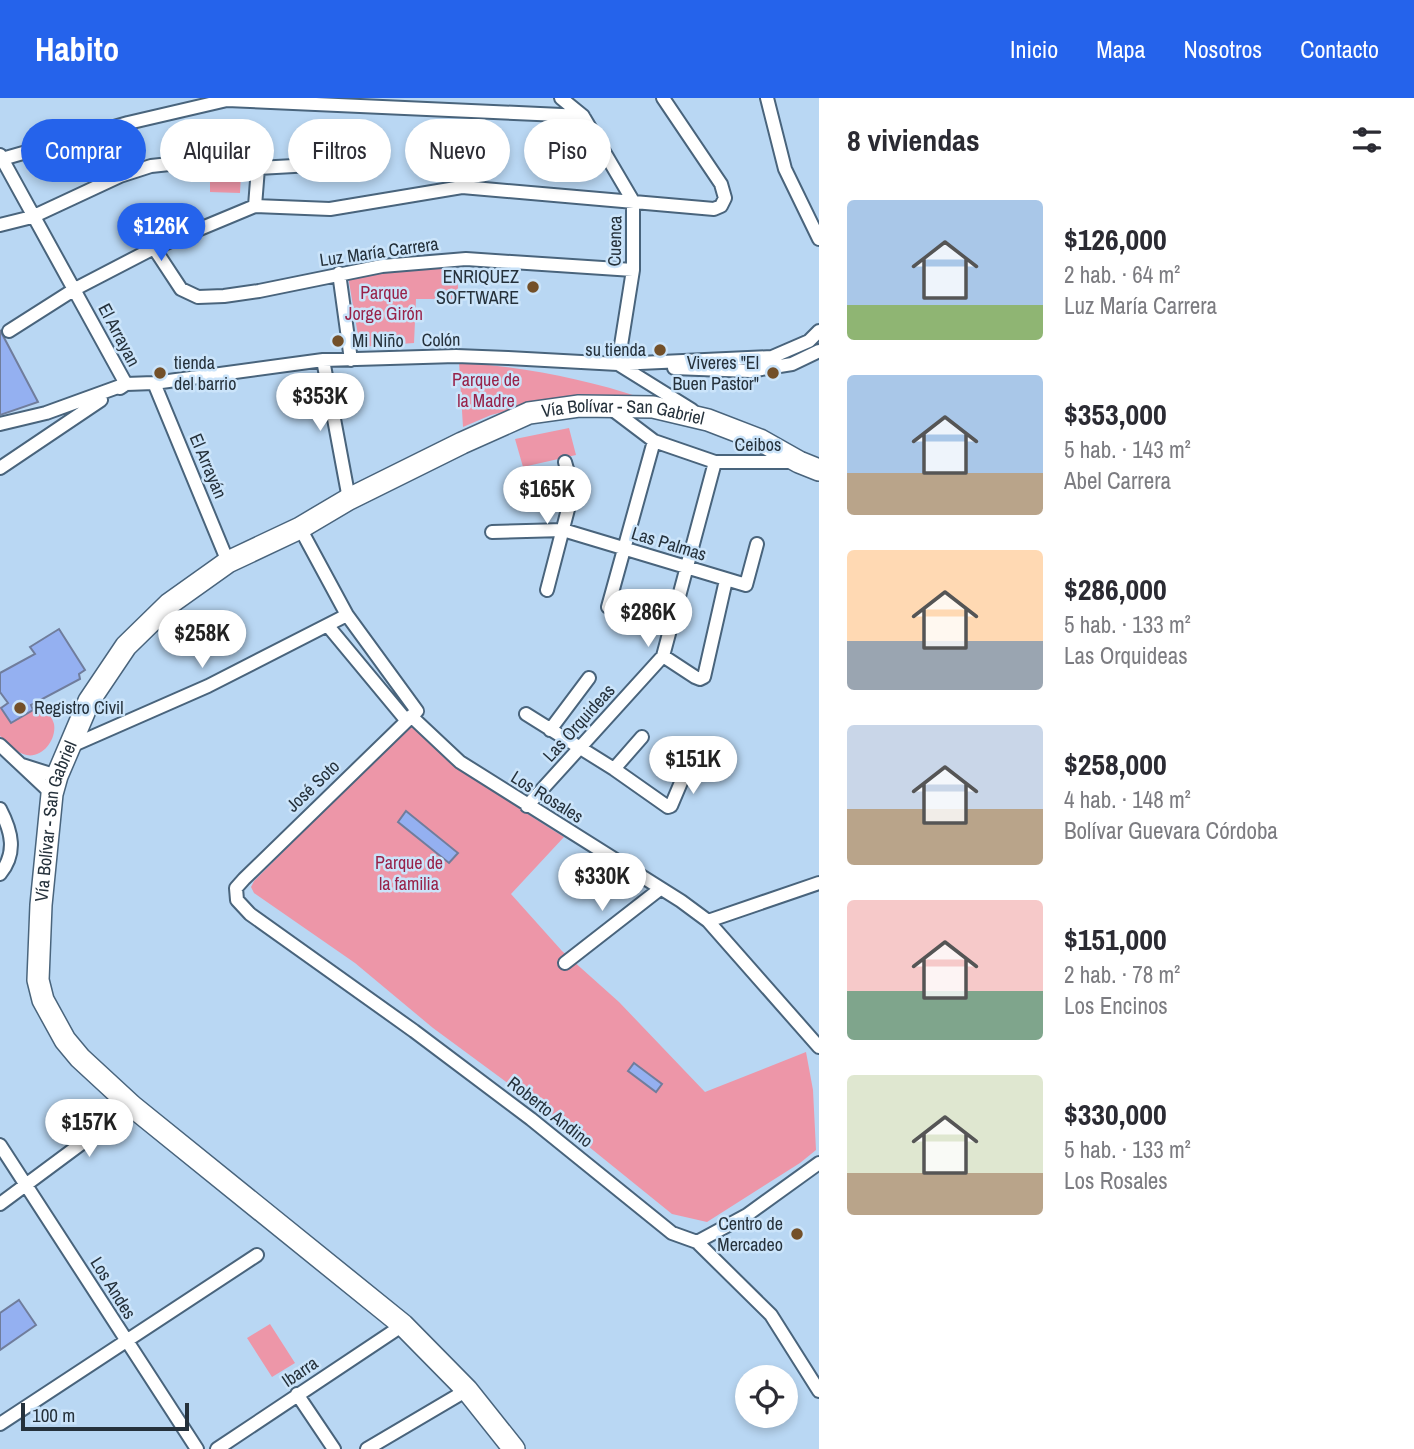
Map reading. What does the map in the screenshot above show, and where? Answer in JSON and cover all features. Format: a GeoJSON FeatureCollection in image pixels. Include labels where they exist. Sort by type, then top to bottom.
{"type":"FeatureCollection","features":[{"type":"Feature","properties":{"kind":"highway","name":"Vía Bolívar - San Gabriel"},"geometry":{"type":"LineString","coordinates":[[514,1449],[467,1390],[402,1325],[132,1106],[80,1058],[65,1040],[43,1000],[38,980],[54,785],[89,701],[126,646],[169,604],[228,562],[300,528],[349,499],[462,443],[529,413],[606,405],[653,407],[708,420],[760,440],[811,465]]}},
{"type":"Feature","properties":{"kind":"street","name":"Cuenca"},"geometry":{"type":"LineString","coordinates":[[561,98],[583,116],[633,201],[633,270],[618,364]]}},
{"type":"Feature","properties":{"kind":"street"},"geometry":{"type":"LineString","coordinates":[[9,331],[75,289],[155,248],[255,206],[330,209],[463,187],[715,209],[721,206],[725,198],[721,184],[663,98]]}},
{"type":"Feature","properties":{"kind":"street"},"geometry":{"type":"LineString","coordinates":[[767,98],[785,169],[819,239]]}},
{"type":"Feature","properties":{"kind":"street"},"geometry":{"type":"LineString","coordinates":[[1,157],[227,99],[583,116]]}},
{"type":"Feature","properties":{"kind":"street","name":"El Arrayan"},"geometry":{"type":"LineString","coordinates":[[1,157],[126,384]]}},
{"type":"Feature","properties":{"kind":"street"},"geometry":{"type":"LineString","coordinates":[[0,225],[32,217],[120,176],[160,165]]}},
{"type":"Feature","properties":{"kind":"street"},"geometry":{"type":"LineString","coordinates":[[255,206],[257,182]]}},
{"type":"Feature","properties":{"kind":"street","name":"Luz María Carrera"},"geometry":{"type":"LineString","coordinates":[[155,248],[181,289],[198,297],[259,291],[382,266],[466,259],[633,270]]}},
{"type":"Feature","properties":{"kind":"street"},"geometry":{"type":"LineString","coordinates":[[339,273],[351,360]]}},
{"type":"Feature","properties":{"kind":"street"},"geometry":{"type":"LineString","coordinates":[[618,364],[772,357],[809,341],[819,331]]}},
{"type":"Feature","properties":{"kind":"street"},"geometry":{"type":"LineString","coordinates":[[618,364],[706,371],[750,371],[792,364],[819,351]]}},
{"type":"Feature","properties":{"kind":"street","name":"Colón"},"geometry":{"type":"LineString","coordinates":[[0,424],[46,413],[126,384],[154,383],[323,360],[456,356],[618,364],[708,420]]}},
{"type":"Feature","properties":{"kind":"street"},"geometry":{"type":"LineString","coordinates":[[323,360],[349,499]]}},
{"type":"Feature","properties":{"kind":"street","name":"El Arrayán"},"geometry":{"type":"LineString","coordinates":[[154,383],[228,562]]}},
{"type":"Feature","properties":{"kind":"street"},"geometry":{"type":"LineString","coordinates":[[0,468],[126,384]]}},
{"type":"Feature","properties":{"kind":"street","name":"Ceibos"},"geometry":{"type":"LineString","coordinates":[[606,405],[654,441],[715,462],[811,465]]}},
{"type":"Feature","properties":{"kind":"street"},"geometry":{"type":"LineString","coordinates":[[46,413],[54,430]]}},
{"type":"Feature","properties":{"kind":"street"},"geometry":{"type":"LineString","coordinates":[[608,607],[654,441]]}},
{"type":"Feature","properties":{"kind":"street"},"geometry":{"type":"LineString","coordinates":[[547,590],[573,490],[565,462]]}},
{"type":"Feature","properties":{"kind":"street","name":"Las Orquideas"},"geometry":{"type":"LineString","coordinates":[[527,806],[663,656],[715,462]]}},
{"type":"Feature","properties":{"kind":"street","name":"Los Rosales"},"geometry":{"type":"LineString","coordinates":[[300,528],[347,615],[411,716],[460,762],[681,901],[708,921],[819,1047]]}},
{"type":"Feature","properties":{"kind":"street","name":"Las Palmas"},"geometry":{"type":"LineString","coordinates":[[492,532],[563,530],[726,579]]}},
{"type":"Feature","properties":{"kind":"street"},"geometry":{"type":"LineString","coordinates":[[663,656],[695,677],[704,677],[726,579],[746,585],[757,544]]}},
{"type":"Feature","properties":{"kind":"street"},"geometry":{"type":"LineString","coordinates":[[69,747],[208,686],[347,615]]}},
{"type":"Feature","properties":{"kind":"street"},"geometry":{"type":"LineString","coordinates":[[328,626],[411,716]]}},
{"type":"Feature","properties":{"kind":"street"},"geometry":{"type":"LineString","coordinates":[[550,730],[589,678]]}},
{"type":"Feature","properties":{"kind":"street"},"geometry":{"type":"LineString","coordinates":[[526,714],[614,769],[668,807],[671,806],[693,754]]}},
{"type":"Feature","properties":{"kind":"street","name":"José Soto"},"geometry":{"type":"LineString","coordinates":[[236,888],[411,716]]}},
{"type":"Feature","properties":{"kind":"street"},"geometry":{"type":"LineString","coordinates":[[614,769],[642,737]]}},
{"type":"Feature","properties":{"kind":"street"},"geometry":{"type":"LineString","coordinates":[[0,745],[22,765],[54,785]]}},
{"type":"Feature","properties":{"kind":"street"},"geometry":{"type":"LineString","coordinates":[[22,765],[54,785]]}},
{"type":"Feature","properties":{"kind":"street"},"geometry":{"type":"LineString","coordinates":[[0,809],[12,845],[11,857],[0,874]]}},
{"type":"Feature","properties":{"kind":"street"},"geometry":{"type":"LineString","coordinates":[[708,921],[819,883]]}},
{"type":"Feature","properties":{"kind":"street","name":"Roberto Andino"},"geometry":{"type":"LineString","coordinates":[[236,888],[237,900],[250,914],[414,1031],[531,1119],[672,1233],[697,1242],[771,1315],[819,1391]]}},
{"type":"Feature","properties":{"kind":"street"},"geometry":{"type":"LineString","coordinates":[[565,963],[660,889]]}},
{"type":"Feature","properties":{"kind":"street"},"geometry":{"type":"LineString","coordinates":[[0,1204],[132,1106]]}},
{"type":"Feature","properties":{"kind":"street","name":"Los Andes"},"geometry":{"type":"LineString","coordinates":[[0,1146],[197,1449]]}},
{"type":"Feature","properties":{"kind":"street"},"geometry":{"type":"LineString","coordinates":[[697,1242],[747,1215],[819,1163]]}},
{"type":"Feature","properties":{"kind":"street"},"geometry":{"type":"LineString","coordinates":[[0,1424],[257,1255]]}},
{"type":"Feature","properties":{"kind":"street","name":"Ibarra"},"geometry":{"type":"LineString","coordinates":[[217,1449],[402,1325]]}},
{"type":"Feature","properties":{"kind":"street"},"geometry":{"type":"LineString","coordinates":[[367,1449],[467,1390]]}},
{"type":"Feature","properties":{"kind":"street"},"geometry":{"type":"LineString","coordinates":[[297,1394],[334,1449]]}},
{"type":"Feature","properties":{"kind":"green space"},"geometry":{"type":"Polygon","coordinates":[[[210,182],[241,182],[240,193],[210,192],[210,182]]]}},
{"type":"Feature","properties":{"kind":"green space","name":"Parque Jorge Girón"},"geometry":{"type":"Polygon","coordinates":[[[456,264],[459,299],[416,299],[414,343],[360,347],[348,276],[456,264]]]}},
{"type":"Feature","properties":{"kind":"green space","name":"Parque de la Madre"},"geometry":{"type":"Polygon","coordinates":[[[459,362],[552,374],[642,398],[534,404],[491,415],[463,427],[459,362]]]}},
{"type":"Feature","properties":{"kind":"green space"},"geometry":{"type":"Polygon","coordinates":[[[569,428],[576,455],[523,467],[515,439],[569,428]]]}},
{"type":"Feature","properties":{"kind":"green space"},"geometry":{"type":"Polygon","coordinates":[[[0,706],[11,723],[41,706],[54,724],[53,737],[46,748],[35,755],[20,753],[0,736],[0,706]]]}},
{"type":"Feature","properties":{"kind":"green space","name":"Parque de la familia"},"geometry":{"type":"Polygon","coordinates":[[[410,725],[484,785],[564,837],[511,894],[562,951],[619,1002],[705,1092],[806,1052],[813,1090],[816,1150],[707,1222],[672,1214],[536,1104],[433,1028],[355,963],[254,893],[251,887],[254,881],[410,725]]]}},
{"type":"Feature","properties":{"kind":"green space"},"geometry":{"type":"Polygon","coordinates":[[[270,1324],[295,1363],[272,1377],[247,1338],[270,1324]]]}},
{"type":"Feature","properties":{"kind":"building"},"geometry":{"type":"Polygon","coordinates":[[[0,330],[38,402],[0,415],[0,330]]]}},
{"type":"Feature","properties":{"kind":"building"},"geometry":{"type":"Polygon","coordinates":[[[59,629],[85,670],[79,674],[80,679],[31,705],[33,710],[11,723],[1,708],[8,703],[0,692],[0,673],[35,654],[30,647],[59,629]]]}},
{"type":"Feature","properties":{"kind":"building"},"geometry":{"type":"Polygon","coordinates":[[[406,811],[458,853],[449,863],[398,822],[406,811]]]}},
{"type":"Feature","properties":{"kind":"building"},"geometry":{"type":"Polygon","coordinates":[[[634,1063],[662,1084],[656,1092],[628,1071],[634,1063]]]}},
{"type":"Feature","properties":{"kind":"building"},"geometry":{"type":"Polygon","coordinates":[[[19,1300],[36,1325],[0,1350],[0,1313],[19,1300]]]}},
{"type":"Feature","properties":{"kind":"place","name":"ENRIQUEZ SOFTWARE"},"geometry":{"type":"Point","coordinates":[533,287]}},
{"type":"Feature","properties":{"kind":"place","name":"Mi Niño"},"geometry":{"type":"Point","coordinates":[338,341]}},
{"type":"Feature","properties":{"kind":"place","name":"su tienda"},"geometry":{"type":"Point","coordinates":[660,350]}},
{"type":"Feature","properties":{"kind":"place","name":"tienda del barrio"},"geometry":{"type":"Point","coordinates":[160,373]}},
{"type":"Feature","properties":{"kind":"place","name":"Viveres \"El Buen Pastor\""},"geometry":{"type":"Point","coordinates":[773,373]}},
{"type":"Feature","properties":{"kind":"place","name":"Registro Civil"},"geometry":{"type":"Point","coordinates":[20,708]}},
{"type":"Feature","properties":{"kind":"place","name":"Centro de Mercadeo"},"geometry":{"type":"Point","coordinates":[797,1234]}}]}
